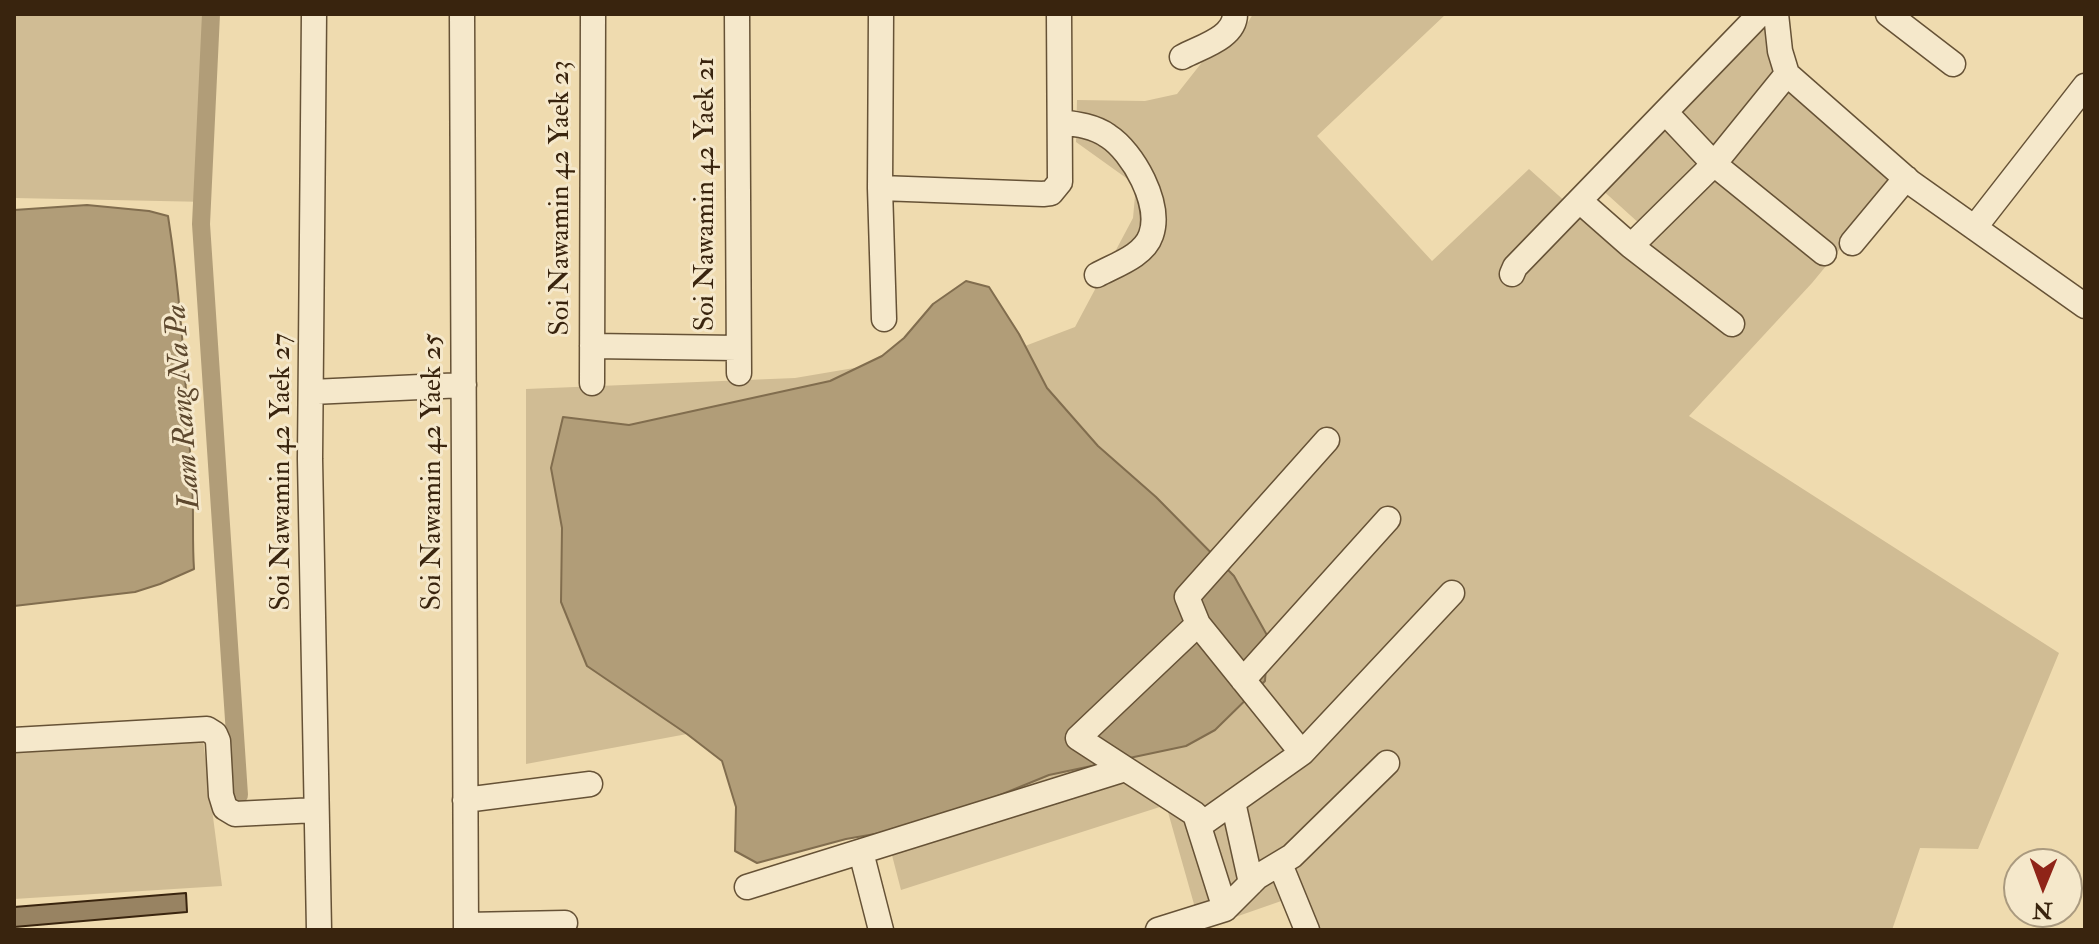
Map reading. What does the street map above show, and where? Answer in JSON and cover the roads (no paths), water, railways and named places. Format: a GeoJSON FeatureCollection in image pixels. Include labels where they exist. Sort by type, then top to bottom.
{"type":"FeatureCollection","features":[{"type":"Feature","properties":{"kind":"street","name":"Soi Nawamin 42 Yaek 27"},"geometry":{"type":"LineString","coordinates":[[314,14],[312,392],[319,930]]}},
{"type":"Feature","properties":{"kind":"street","name":"Soi Nawamin 42 Yaek 25"},"geometry":{"type":"LineString","coordinates":[[462,14],[466,928]]}},
{"type":"Feature","properties":{"kind":"street","name":"Soi Nawamin 42 Yaek 23"},"geometry":{"type":"LineString","coordinates":[[592,383],[593,14]]}},
{"type":"Feature","properties":{"kind":"street","name":"Soi Nawamin 42 Yaek 21"},"geometry":{"type":"LineString","coordinates":[[737,14],[739,373]]}},
{"type":"Feature","properties":{"kind":"street"},"geometry":{"type":"LineString","coordinates":[[881,14],[880,188],[884,319]]}},
{"type":"Feature","properties":{"kind":"street"},"geometry":{"type":"LineString","coordinates":[[880,188],[1051,193],[1060,182],[1059,14]]}},
{"type":"Feature","properties":{"kind":"street"},"geometry":{"type":"LineString","coordinates":[[1182,57],[1229,32],[1235,22],[1235,14]]}},
{"type":"Feature","properties":{"kind":"street"},"geometry":{"type":"LineString","coordinates":[[1512,274],[1515,267],[1760,14]]}},
{"type":"Feature","properties":{"kind":"street"},"geometry":{"type":"LineString","coordinates":[[1776,14],[1780,51],[1787,74],[1906,178],[2085,306]]}},
{"type":"Feature","properties":{"kind":"street"},"geometry":{"type":"LineString","coordinates":[[1888,14],[1953,64]]}},
{"type":"Feature","properties":{"kind":"street"},"geometry":{"type":"LineString","coordinates":[[1631,246],[1714,164],[1787,74]]}},
{"type":"Feature","properties":{"kind":"street"},"geometry":{"type":"LineString","coordinates":[[1975,227],[2085,86]]}},
{"type":"Feature","properties":{"kind":"street"},"geometry":{"type":"LineString","coordinates":[[1666,113],[1714,164],[1824,253]]}},
{"type":"Feature","properties":{"kind":"street"},"geometry":{"type":"LineString","coordinates":[[1060,122],[1082,125],[1108,136],[1133,160],[1149,194],[1152,234],[1139,253],[1097,275]]}},
{"type":"Feature","properties":{"kind":"street"},"geometry":{"type":"LineString","coordinates":[[1852,243],[1906,178]]}},
{"type":"Feature","properties":{"kind":"street"},"geometry":{"type":"LineString","coordinates":[[1581,202],[1631,246],[1732,324]]}},
{"type":"Feature","properties":{"kind":"street"},"geometry":{"type":"LineString","coordinates":[[592,346],[737,348]]}},
{"type":"Feature","properties":{"kind":"street"},"geometry":{"type":"LineString","coordinates":[[312,392],[464,385]]}},
{"type":"Feature","properties":{"kind":"street"},"geometry":{"type":"LineString","coordinates":[[1302,753],[1198,624],[1187,597],[1327,440]]}},
{"type":"Feature","properties":{"kind":"street"},"geometry":{"type":"LineString","coordinates":[[1243,680],[1388,519]]}},
{"type":"Feature","properties":{"kind":"street"},"geometry":{"type":"LineString","coordinates":[[1199,826],[1302,753],[1452,593]]}},
{"type":"Feature","properties":{"kind":"street"},"geometry":{"type":"LineString","coordinates":[[1198,624],[1078,738],[1195,814],[1225,909]]}},
{"type":"Feature","properties":{"kind":"street"},"geometry":{"type":"LineString","coordinates":[[14,740],[207,729],[215,734],[218,741],[221,795],[225,808],[235,814],[316,810]]}},
{"type":"Feature","properties":{"kind":"street"},"geometry":{"type":"LineString","coordinates":[[1158,930],[1225,909],[1251,883],[1292,856],[1387,763]]}},
{"type":"Feature","properties":{"kind":"street"},"geometry":{"type":"LineString","coordinates":[[747,887],[1125,769]]}},
{"type":"Feature","properties":{"kind":"street"},"geometry":{"type":"LineString","coordinates":[[465,800],[590,784]]}},
{"type":"Feature","properties":{"kind":"street"},"geometry":{"type":"LineString","coordinates":[[1233,802],[1251,883]]}},
{"type":"Feature","properties":{"kind":"street"},"geometry":{"type":"LineString","coordinates":[[861,852],[881,930]]}},
{"type":"Feature","properties":{"kind":"street"},"geometry":{"type":"LineString","coordinates":[[1280,864],[1307,930]]}},
{"type":"Feature","properties":{"kind":"street"},"geometry":{"type":"LineString","coordinates":[[466,928],[565,923]]}},
{"type":"Feature","properties":{"kind":"water"},"geometry":{"type":"Polygon","coordinates":[[[87,205],[168,216],[185,382],[193,493],[194,569],[135,592],[14,606],[14,210],[87,205]]]}},
{"type":"Feature","properties":{"kind":"water"},"geometry":{"type":"Polygon","coordinates":[[[966,281],[989,287],[1019,334],[1047,388],[1098,446],[1156,497],[1234,576],[1268,637],[1265,681],[1215,730],[1186,746],[1049,775],[904,829],[846,839],[757,863],[735,851],[736,807],[722,761],[587,666],[561,602],[562,528],[551,468],[563,417],[629,425],[830,381],[882,356],[904,338],[933,304],[966,281]]]}},
{"type":"Feature","properties":{"kind":"waterway","name":"Lam Rang Na Pa"},"geometry":{"type":"LineString","coordinates":[[211,14],[201,224],[239,795]]}}]}
